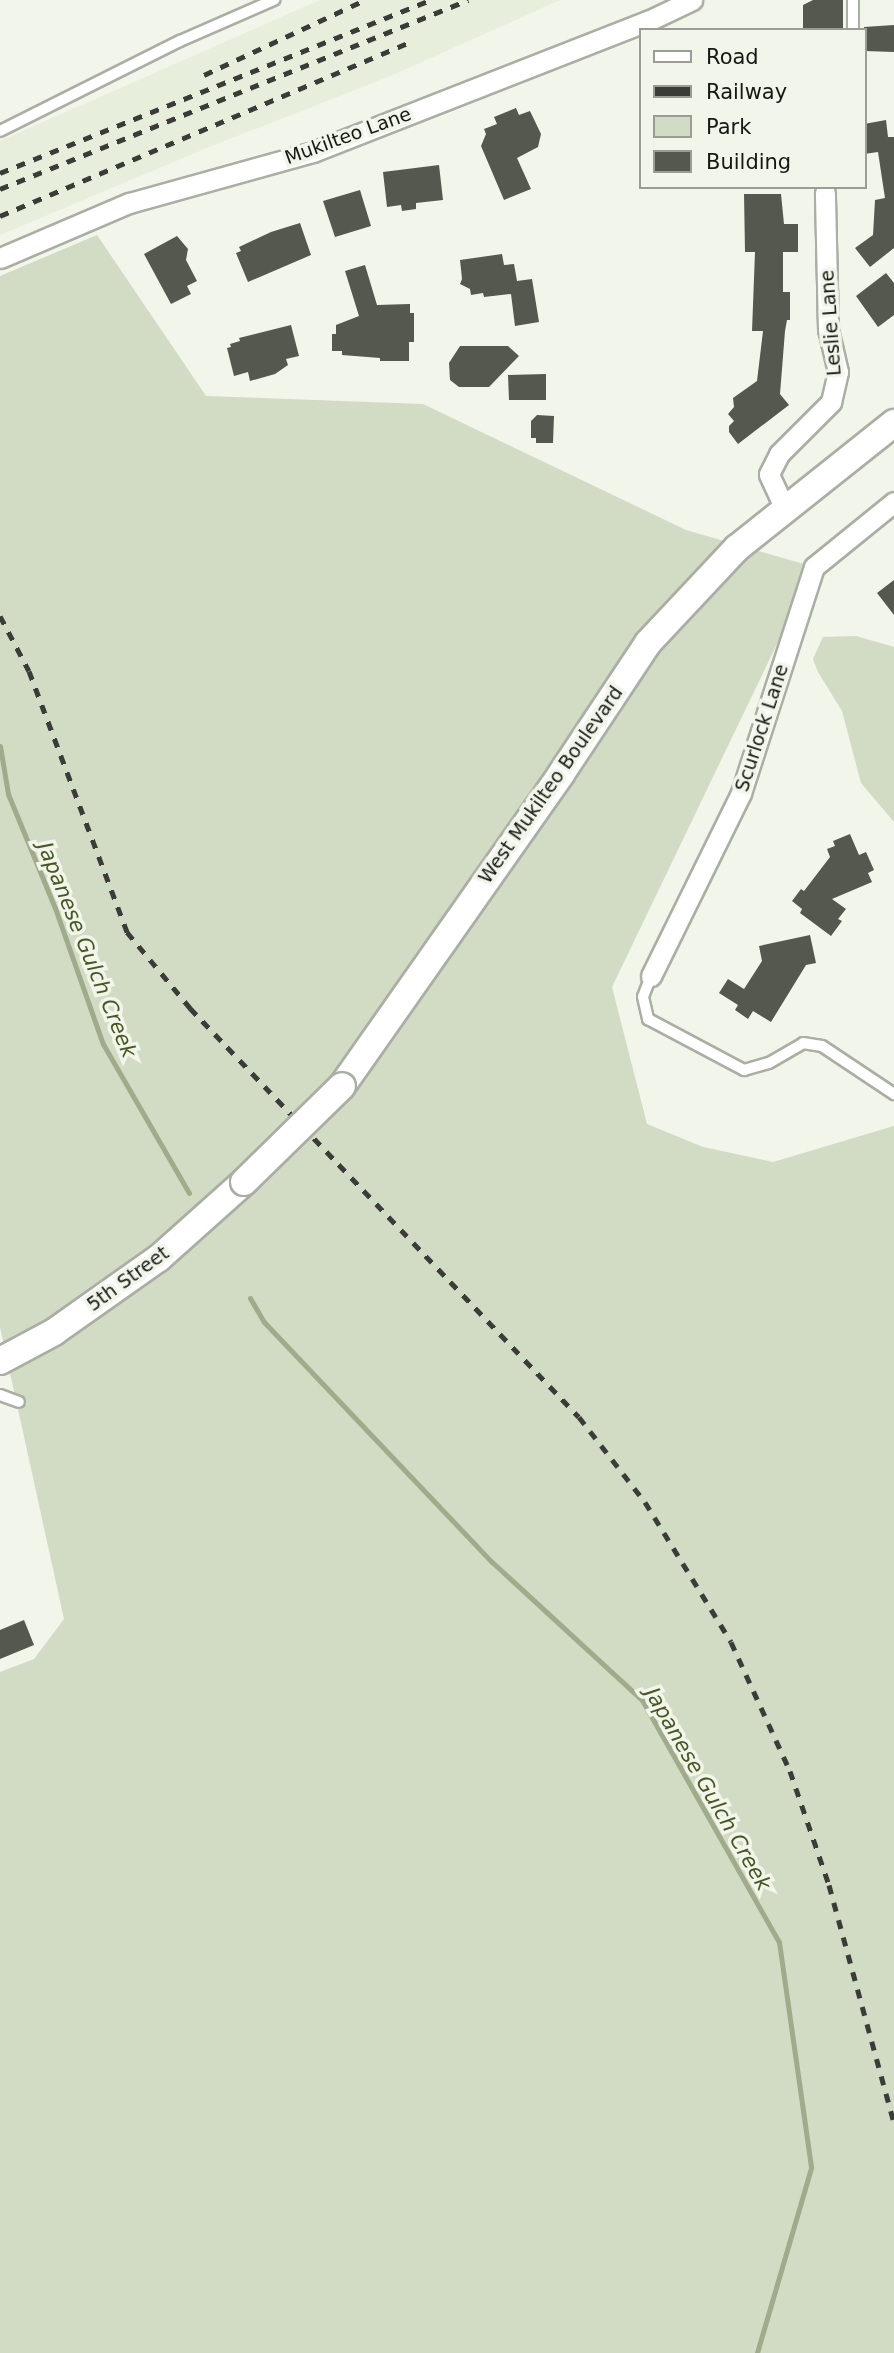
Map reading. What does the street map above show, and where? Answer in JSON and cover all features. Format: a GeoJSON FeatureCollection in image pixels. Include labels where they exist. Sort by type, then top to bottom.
{"type":"FeatureCollection","features":[{"type":"Feature","properties":{"kind":"main road","name":"West Mukilteo Boulevard"},"geometry":{"type":"LineString","coordinates":[[244,1182],[342,1086],[561,774],[648,643],[737,548],[894,423]]}},
{"type":"Feature","properties":{"kind":"main road","name":"5th Street"},"geometry":{"type":"LineString","coordinates":[[0,1361],[54,1332],[159,1258],[244,1182]]}},
{"type":"Feature","properties":{"kind":"street","name":"Mukilteo Lane"},"geometry":{"type":"LineString","coordinates":[[0,258],[129,203],[313,152],[648,21],[692,0]]}},
{"type":"Feature","properties":{"kind":"street","name":"Leslie Lane"},"geometry":{"type":"LineString","coordinates":[[785,509],[769,474],[779,454],[831,401],[838,372],[828,329],[825,192]]}},
{"type":"Feature","properties":{"kind":"street","name":"Scurlock Lane"},"geometry":{"type":"LineString","coordinates":[[652,976],[741,793],[814,567],[894,502]]}},
{"type":"Feature","properties":{"kind":"lane"},"geometry":{"type":"LineString","coordinates":[[0,131],[180,41],[274,0]]}},
{"type":"Feature","properties":{"kind":"lane"},"geometry":{"type":"LineString","coordinates":[[853,0],[853,28]]}},
{"type":"Feature","properties":{"kind":"lane"},"geometry":{"type":"LineString","coordinates":[[652,976],[643,997],[648,1019],[744,1070],[769,1063],[803,1043],[822,1046],[889,1094],[894,1094]]}},
{"type":"Feature","properties":{"kind":"lane"},"geometry":{"type":"LineString","coordinates":[[0,1395],[19,1402]]}},
{"type":"Feature","properties":{"kind":"shaded area"},"geometry":{"type":"Polygon","coordinates":[[[320,0],[560,0],[388,77],[209,147],[0,235],[0,141],[320,0]]]}},
{"type":"Feature","properties":{"kind":"green space"},"geometry":{"type":"Polygon","coordinates":[[[97,235],[206,396],[423,404],[686,530],[814,567],[612,987],[647,1124],[703,1147],[773,1162],[894,1126],[894,2353],[0,2353],[0,1672],[34,1659],[64,1619],[0,1327],[0,276],[97,235]]]}},
{"type":"Feature","properties":{"kind":"green space"},"geometry":{"type":"Polygon","coordinates":[[[856,636],[894,647],[894,822],[861,783],[842,711],[813,659],[823,637],[856,636]]]}},
{"type":"Feature","properties":{"kind":"building"},"geometry":{"type":"Polygon","coordinates":[[[813,0],[843,0],[843,28],[803,28],[803,5],[813,0]]]}},
{"type":"Feature","properties":{"kind":"building"},"geometry":{"type":"Polygon","coordinates":[[[894,25],[894,52],[866,51],[864,27],[894,25]]]}},
{"type":"Feature","properties":{"kind":"building"},"geometry":{"type":"Polygon","coordinates":[[[516,108],[519,115],[530,111],[541,134],[538,147],[517,158],[531,189],[504,200],[481,146],[486,134],[484,129],[497,124],[494,117],[516,108]]]}},
{"type":"Feature","properties":{"kind":"building"},"geometry":{"type":"Polygon","coordinates":[[[886,120],[888,137],[894,137],[894,248],[870,267],[855,248],[873,235],[875,200],[885,198],[878,152],[866,154],[866,124],[886,120]]]}},
{"type":"Feature","properties":{"kind":"building"},"geometry":{"type":"Polygon","coordinates":[[[439,165],[443,200],[416,203],[416,209],[402,211],[401,205],[387,207],[383,172],[439,165]]]}},
{"type":"Feature","properties":{"kind":"building"},"geometry":{"type":"Polygon","coordinates":[[[360,190],[371,226],[335,237],[323,201],[360,190]]]}},
{"type":"Feature","properties":{"kind":"building"},"geometry":{"type":"Polygon","coordinates":[[[744,194],[781,194],[784,224],[798,224],[798,252],[783,252],[783,292],[790,292],[790,320],[787,320],[785,331],[780,394],[789,405],[738,444],[729,432],[729,426],[734,421],[728,414],[734,407],[733,398],[757,381],[763,331],[752,331],[755,252],[745,252],[744,194]]]}},
{"type":"Feature","properties":{"kind":"building"},"geometry":{"type":"Polygon","coordinates":[[[300,223],[311,255],[248,282],[236,253],[241,251],[239,247],[271,232],[300,223]]]}},
{"type":"Feature","properties":{"kind":"building"},"geometry":{"type":"Polygon","coordinates":[[[177,236],[188,249],[186,260],[197,281],[187,286],[191,294],[171,304],[144,254],[177,236]]]}},
{"type":"Feature","properties":{"kind":"building"},"geometry":{"type":"Polygon","coordinates":[[[502,254],[504,265],[514,264],[517,281],[532,279],[539,322],[515,326],[511,294],[484,297],[483,293],[471,295],[470,289],[460,284],[460,260],[502,254]]]}},
{"type":"Feature","properties":{"kind":"building"},"geometry":{"type":"Polygon","coordinates":[[[365,265],[377,305],[410,304],[410,313],[414,313],[414,342],[409,342],[409,361],[380,361],[380,358],[342,355],[342,351],[332,351],[332,334],[336,334],[336,325],[359,316],[345,271],[365,265]]]}},
{"type":"Feature","properties":{"kind":"building"},"geometry":{"type":"Polygon","coordinates":[[[886,273],[894,283],[894,315],[878,327],[856,296],[886,273]]]}},
{"type":"Feature","properties":{"kind":"building"},"geometry":{"type":"Polygon","coordinates":[[[291,325],[299,356],[286,359],[288,365],[275,374],[250,381],[248,372],[234,376],[227,348],[231,347],[230,344],[240,341],[239,338],[291,325]]]}},
{"type":"Feature","properties":{"kind":"building"},"geometry":{"type":"Polygon","coordinates":[[[460,346],[508,346],[519,356],[489,387],[459,387],[450,380],[449,363],[460,346]]]}},
{"type":"Feature","properties":{"kind":"building"},"geometry":{"type":"Polygon","coordinates":[[[546,374],[546,400],[509,400],[508,375],[546,374]]]}},
{"type":"Feature","properties":{"kind":"building"},"geometry":{"type":"Polygon","coordinates":[[[537,415],[554,416],[553,443],[536,443],[536,438],[531,438],[531,421],[537,415]]]}},
{"type":"Feature","properties":{"kind":"building"},"geometry":{"type":"Polygon","coordinates":[[[894,580],[894,615],[877,593],[894,580]]]}},
{"type":"Feature","properties":{"kind":"building"},"geometry":{"type":"Polygon","coordinates":[[[850,834],[859,855],[866,852],[874,870],[868,873],[872,882],[832,899],[846,909],[838,919],[842,921],[831,936],[800,913],[802,909],[792,901],[801,889],[804,891],[830,857],[827,849],[835,846],[833,841],[850,834]]]}},
{"type":"Feature","properties":{"kind":"building"},"geometry":{"type":"Polygon","coordinates":[[[810,935],[816,963],[806,965],[771,1022],[753,1011],[748,1019],[735,1010],[738,1005],[719,993],[728,979],[744,989],[762,961],[759,946],[810,935]]]}},
{"type":"Feature","properties":{"kind":"building"},"geometry":{"type":"Polygon","coordinates":[[[24,1620],[34,1645],[0,1659],[0,1630],[24,1620]]]}},
{"type":"Feature","properties":{"kind":"waterway","name":"Japanese Gulch Creek"},"geometry":{"type":"LineString","coordinates":[[0,746],[8,794],[55,908],[103,1044],[189,1193]]}},
{"type":"Feature","properties":{"kind":"waterway","name":"Japanese Gulch Creek"},"geometry":{"type":"LineString","coordinates":[[250,1298],[264,1322],[492,1562],[642,1700],[779,1942],[811,2168],[757,2353]]}},
{"type":"Feature","properties":{"kind":"railway"},"geometry":{"type":"LineString","coordinates":[[204,75],[365,0]]}},
{"type":"Feature","properties":{"kind":"railway"},"geometry":{"type":"LineString","coordinates":[[0,173],[431,0]]}},
{"type":"Feature","properties":{"kind":"railway"},"geometry":{"type":"LineString","coordinates":[[0,189],[468,0]]}},
{"type":"Feature","properties":{"kind":"railway"},"geometry":{"type":"LineString","coordinates":[[0,216],[412,41]]}},
{"type":"Feature","properties":{"kind":"railway"},"geometry":{"type":"LineString","coordinates":[[0,616],[29,671],[127,932],[190,1008],[579,1417],[645,1502],[731,1642],[790,1771],[829,1885],[894,2123]]}}]}
